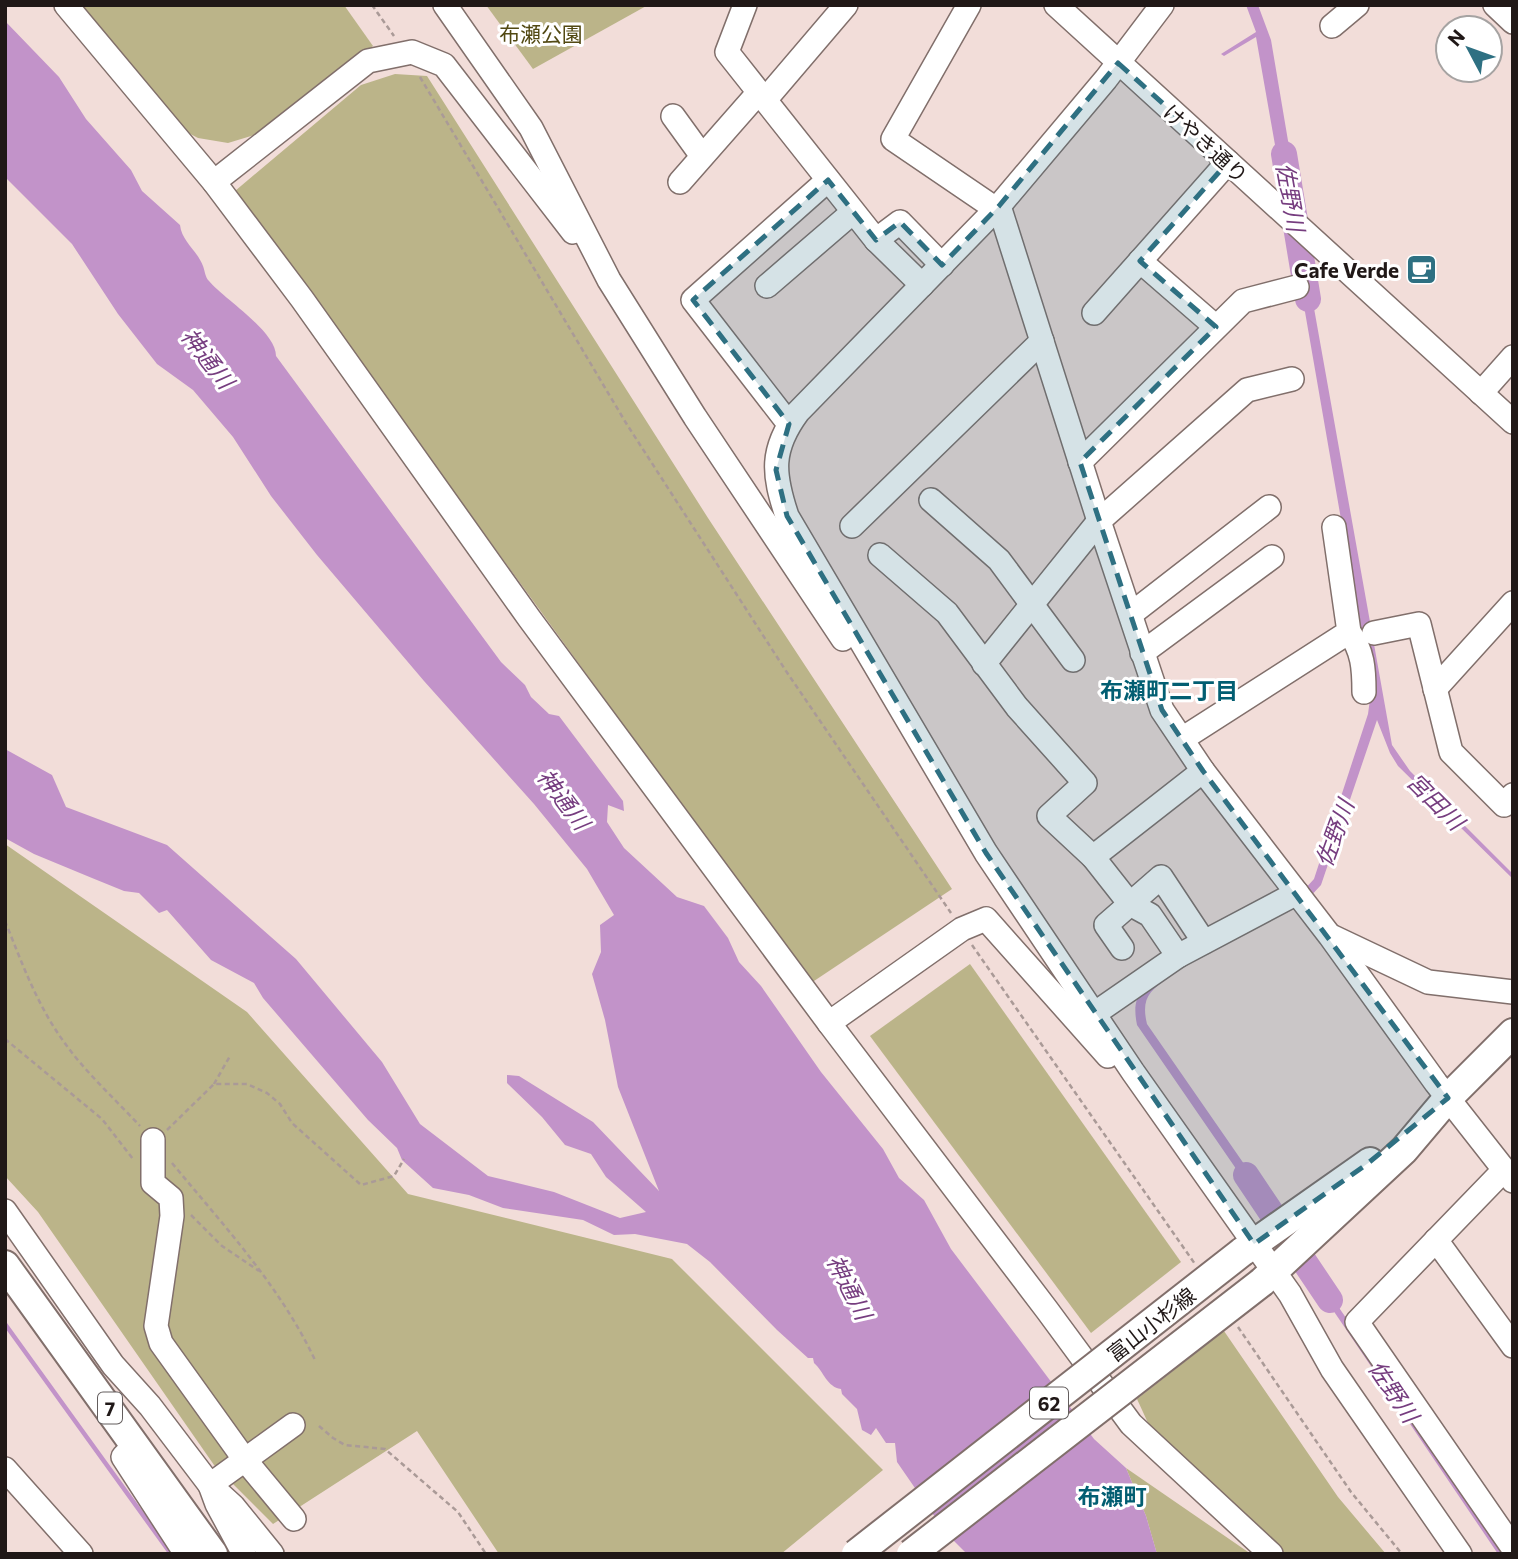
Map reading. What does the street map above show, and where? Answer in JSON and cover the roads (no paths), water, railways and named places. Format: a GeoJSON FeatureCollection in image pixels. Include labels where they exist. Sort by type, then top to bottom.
{"type":"FeatureCollection","features":[{"type":"Feature","properties":{"kind":"main road","name":"富山小杉線"},"geometry":{"type":"LineString","coordinates":[[856,1554],[1248,1248],[1367,1164],[1448,1097],[1513,1033]]}},
{"type":"Feature","properties":{"kind":"main road","name":"富山小杉線"},"geometry":{"type":"LineString","coordinates":[[911,1554],[1268,1277],[1404,1150],[1448,1097]]}},
{"type":"Feature","properties":{"kind":"main road","name":"7"},"geometry":{"type":"LineString","coordinates":[[5,1265],[213,1554]]}},
{"type":"Feature","properties":{"kind":"street"},"geometry":{"type":"LineString","coordinates":[[66,5],[214,183],[302,299],[529,618],[1131,1424],[1271,1554]]}},
{"type":"Feature","properties":{"kind":"street"},"geometry":{"type":"LineString","coordinates":[[444,5],[531,128],[609,280],[695,417],[859,666],[918,739]]}},
{"type":"Feature","properties":{"kind":"street"},"geometry":{"type":"LineString","coordinates":[[745,5],[727,52],[876,240],[922,285]]}},
{"type":"Feature","properties":{"kind":"street"},"geometry":{"type":"LineString","coordinates":[[680,182],[846,5]]}},
{"type":"Feature","properties":{"kind":"street"},"geometry":{"type":"LineString","coordinates":[[970,5],[893,139],[990,205],[999,206]]}},
{"type":"Feature","properties":{"kind":"street","name":"けやき通り"},"geometry":{"type":"LineString","coordinates":[[1056,5],[1513,422]]}},
{"type":"Feature","properties":{"kind":"street"},"geometry":{"type":"LineString","coordinates":[[1162,5],[1118,63],[999,206],[798,412],[781,439],[776,470],[778,487],[788,516],[986,853],[1248,1248],[1268,1277],[1290,1294],[1332,1369],[1460,1554]]}},
{"type":"Feature","properties":{"kind":"street"},"geometry":{"type":"LineString","coordinates":[[1332,26],[1357,5]]}},
{"type":"Feature","properties":{"kind":"street"},"geometry":{"type":"LineString","coordinates":[[214,183],[368,61],[412,52],[444,65],[609,280]]}},
{"type":"Feature","properties":{"kind":"street"},"geometry":{"type":"LineString","coordinates":[[673,116],[702,156]]}},
{"type":"Feature","properties":{"kind":"street"},"geometry":{"type":"LineString","coordinates":[[1094,313],[1228,162]]}},
{"type":"Feature","properties":{"kind":"street"},"geometry":{"type":"LineString","coordinates":[[789,424],[693,300],[828,180]]}},
{"type":"Feature","properties":{"kind":"street"},"geometry":{"type":"LineString","coordinates":[[999,206],[1162,710],[1203,771],[1508,1175],[1436,1240],[1357,1322],[1513,1548]]}},
{"type":"Feature","properties":{"kind":"street"},"geometry":{"type":"LineString","coordinates":[[767,286],[853,212]]}},
{"type":"Feature","properties":{"kind":"street"},"geometry":{"type":"LineString","coordinates":[[876,240],[900,222],[942,265]]}},
{"type":"Feature","properties":{"kind":"street"},"geometry":{"type":"LineString","coordinates":[[1140,261],[1216,327]]}},
{"type":"Feature","properties":{"kind":"street"},"geometry":{"type":"LineString","coordinates":[[1080,462],[1242,301],[1297,287]]}},
{"type":"Feature","properties":{"kind":"street"},"geometry":{"type":"LineString","coordinates":[[852,526],[1042,341]]}},
{"type":"Feature","properties":{"kind":"street"},"geometry":{"type":"LineString","coordinates":[[1481,393],[1513,357]]}},
{"type":"Feature","properties":{"kind":"street"},"geometry":{"type":"LineString","coordinates":[[984,664],[1099,521],[1247,390],[1292,379]]}},
{"type":"Feature","properties":{"kind":"street"},"geometry":{"type":"LineString","coordinates":[[931,499],[999,560],[1073,660]]}},
{"type":"Feature","properties":{"kind":"street"},"geometry":{"type":"LineString","coordinates":[[1131,614],[1269,507]]}},
{"type":"Feature","properties":{"kind":"street"},"geometry":{"type":"LineString","coordinates":[[1334,527],[1349,632],[1357,643],[1364,664],[1364,692]]}},
{"type":"Feature","properties":{"kind":"street"},"geometry":{"type":"LineString","coordinates":[[880,555],[947,613],[1017,707],[1084,783],[1049,816],[1093,857],[1130,904],[1150,915],[1178,956]]}},
{"type":"Feature","properties":{"kind":"street"},"geometry":{"type":"LineString","coordinates":[[1142,653],[1272,557]]}},
{"type":"Feature","properties":{"kind":"street"},"geometry":{"type":"LineString","coordinates":[[1435,689],[1513,603]]}},
{"type":"Feature","properties":{"kind":"street"},"geometry":{"type":"LineString","coordinates":[[1374,633],[1419,625],[1451,752],[1510,802]]}},
{"type":"Feature","properties":{"kind":"street"},"geometry":{"type":"LineString","coordinates":[[1182,739],[1349,632]]}},
{"type":"Feature","properties":{"kind":"street"},"geometry":{"type":"LineString","coordinates":[[1093,857],[1203,771]]}},
{"type":"Feature","properties":{"kind":"street"},"geometry":{"type":"LineString","coordinates":[[1122,948],[1106,925],[1161,877],[1205,942]]}},
{"type":"Feature","properties":{"kind":"street"},"geometry":{"type":"LineString","coordinates":[[1094,1014],[1178,956],[1297,893]]}},
{"type":"Feature","properties":{"kind":"street"},"geometry":{"type":"LineString","coordinates":[[829,1023],[962,929],[986,919],[1118,1067],[1133,1072]]}},
{"type":"Feature","properties":{"kind":"street"},"geometry":{"type":"LineString","coordinates":[[1330,936],[1428,982],[1513,992]]}},
{"type":"Feature","properties":{"kind":"street"},"geometry":{"type":"LineString","coordinates":[[153,1140],[153,1183],[171,1198],[172,1216],[156,1326],[161,1343],[245,1460],[294,1519]]}},
{"type":"Feature","properties":{"kind":"street"},"geometry":{"type":"LineString","coordinates":[[5,1212],[113,1365],[150,1406],[210,1485],[233,1506],[272,1554]]}},
{"type":"Feature","properties":{"kind":"street"},"geometry":{"type":"LineString","coordinates":[[1436,1240],[1513,1346]]}},
{"type":"Feature","properties":{"kind":"street"},"geometry":{"type":"LineString","coordinates":[[210,1485],[293,1425]]}},
{"type":"Feature","properties":{"kind":"street"},"geometry":{"type":"LineString","coordinates":[[136,1444],[123,1457],[186,1554]]}},
{"type":"Feature","properties":{"kind":"street"},"geometry":{"type":"LineString","coordinates":[[5,1469],[81,1554]]}},
{"type":"Feature","properties":{"kind":"street"},"geometry":{"type":"LineString","coordinates":[[210,1485],[217,1504],[244,1554]]}},
{"type":"Feature","properties":{"kind":"water"},"geometry":{"type":"Polygon","coordinates":[[[1246,5],[1258,5],[1271,40],[1297,194],[1281,179],[1256,37],[1224,56],[1221,54],[1256,32],[1246,5]]]}},
{"type":"Feature","properties":{"kind":"water","name":"神通川"},"geometry":{"type":"Polygon","coordinates":[[[5,21],[59,77],[86,119],[131,170],[142,191],[180,225],[208,279],[268,336],[276,356],[501,662],[549,714],[559,716],[623,801],[624,811],[608,805],[607,822],[624,848],[677,897],[704,906],[728,938],[739,962],[761,986],[821,1072],[883,1149],[899,1178],[924,1200],[951,1249],[1094,1439],[1126,1468],[1146,1516],[1157,1554],[967,1554],[946,1533],[897,1462],[895,1443],[886,1443],[876,1428],[871,1435],[862,1430],[857,1409],[842,1394],[841,1389],[829,1382],[813,1358],[808,1358],[777,1330],[710,1262],[687,1244],[635,1234],[614,1235],[583,1220],[503,1208],[469,1195],[433,1188],[402,1160],[397,1148],[368,1120],[263,998],[254,983],[211,960],[167,910],[159,913],[139,893],[124,891],[92,878],[34,854],[5,838],[5,749],[52,775],[66,807],[167,845],[296,959],[382,1062],[420,1124],[488,1176],[554,1192],[620,1218],[646,1212],[606,1177],[591,1154],[565,1145],[542,1117],[507,1083],[507,1075],[519,1076],[593,1122],[659,1191],[618,1087],[605,1020],[592,974],[601,952],[600,925],[614,915],[587,869],[534,804],[424,681],[317,555],[271,496],[233,437],[193,390],[157,364],[118,314],[72,244],[5,177],[5,21]]]}},
{"type":"Feature","properties":{"kind":"water","name":"宮田川"},"geometry":{"type":"Polygon","coordinates":[[[1296,260],[1307,269],[1392,745],[1410,771],[1513,874],[1513,879],[1398,766],[1377,720],[1321,885],[1308,899],[1303,891],[1314,879],[1368,714],[1371,692],[1296,260]]]}},
{"type":"Feature","properties":{"kind":"water"},"geometry":{"type":"Polygon","coordinates":[[[1161,971],[1168,978],[1148,996],[1145,1008],[1147,1024],[1269,1200],[1261,1205],[1137,1025],[1137,1000],[1143,989],[1161,971]]]}},
{"type":"Feature","properties":{"kind":"water"},"geometry":{"type":"Polygon","coordinates":[[[1314,1267],[1320,1280],[1508,1554],[1498,1554],[1314,1282],[1306,1277],[1314,1267]]]}},
{"type":"Feature","properties":{"kind":"waterway","name":"佐野川"},"geometry":{"type":"LineString","coordinates":[[1284,154],[1308,299]]}},
{"type":"Feature","properties":{"kind":"waterway","name":"佐野川"},"geometry":{"type":"LineString","coordinates":[[1246,1175],[1330,1300]]}},
{"type":"Feature","properties":{"kind":"waterway"},"geometry":{"type":"LineString","coordinates":[[5,1324],[171,1554]]}},
{"type":"Feature","properties":{"kind":"place","name":"Cafe Verde"},"geometry":{"type":"Point","coordinates":[1422,269]}},
{"type":"Feature","properties":{"kind":"district","name":"布瀬町二丁目"},"geometry":{"type":"Point","coordinates":[1169,690]}},
{"type":"Feature","properties":{"kind":"district","name":"布瀬町"},"geometry":{"type":"Point","coordinates":[1112,1496]}},
{"type":"Feature","properties":{"kind":"park label","name":"布瀬公園"},"geometry":{"type":"Point","coordinates":[541,33]}}]}
